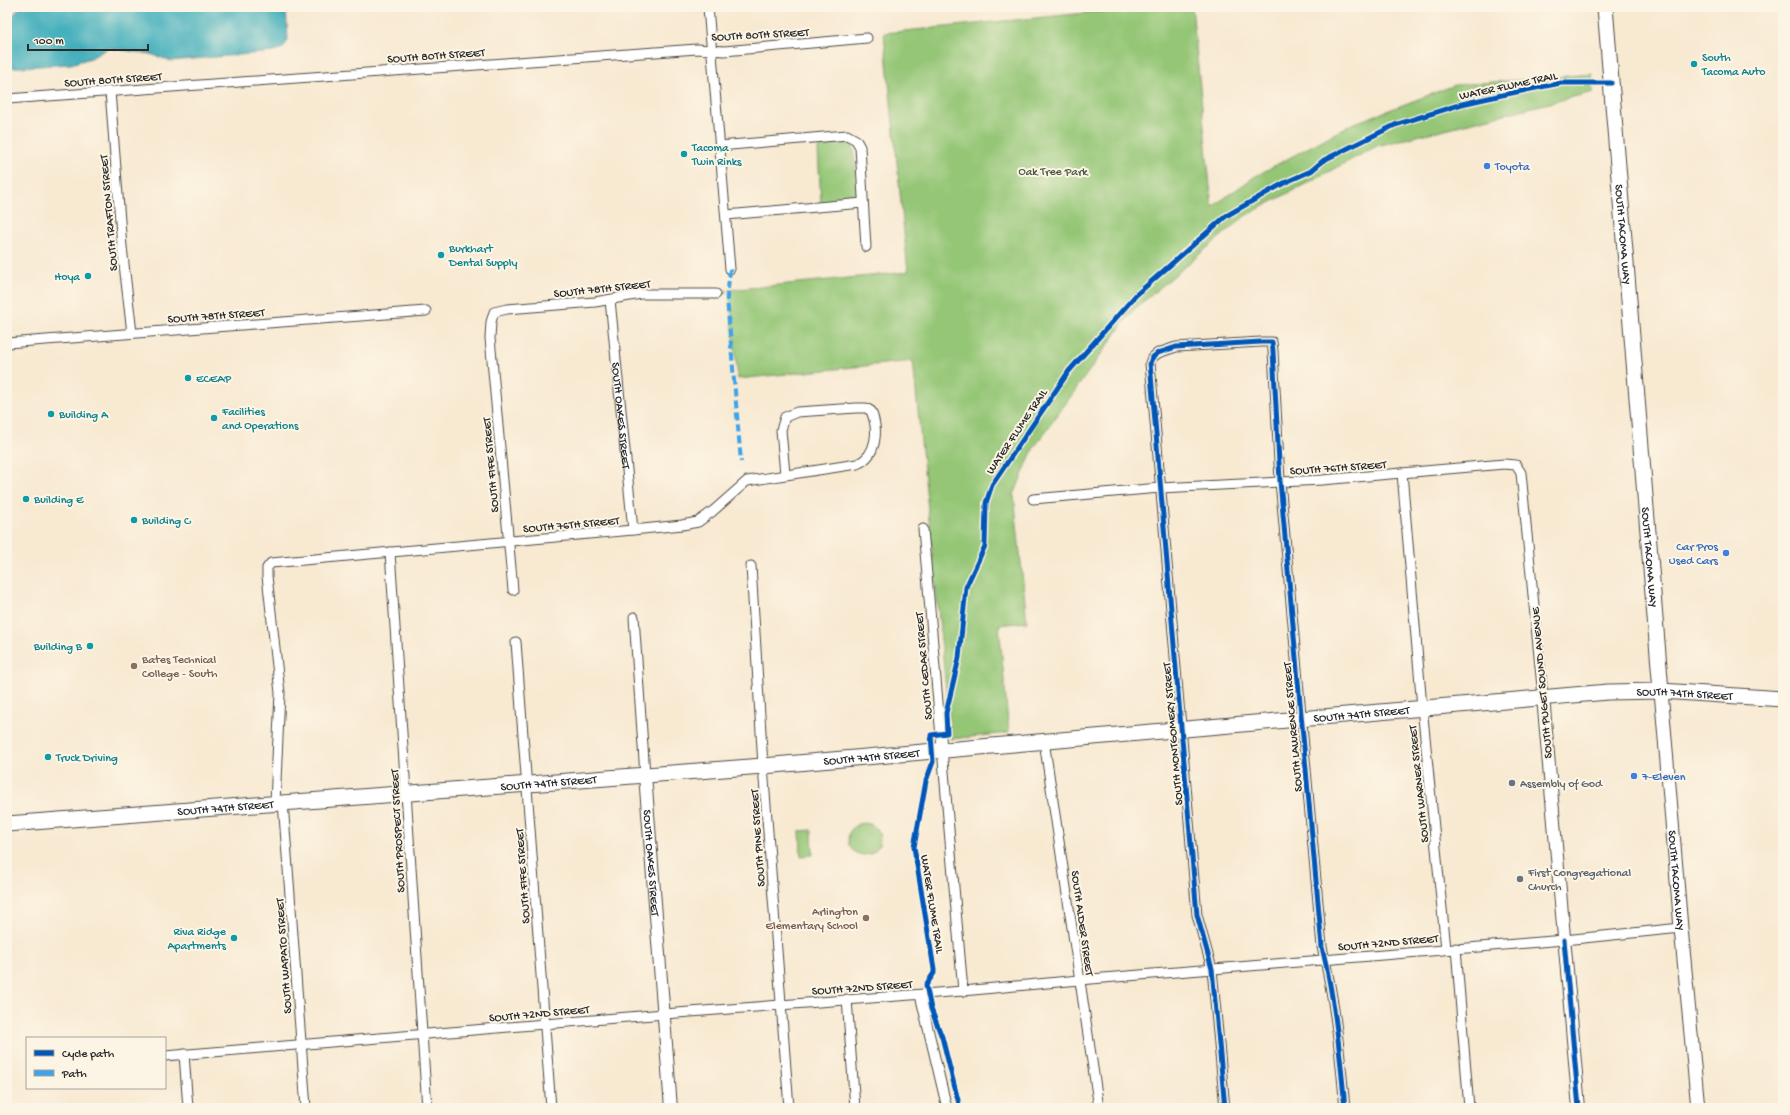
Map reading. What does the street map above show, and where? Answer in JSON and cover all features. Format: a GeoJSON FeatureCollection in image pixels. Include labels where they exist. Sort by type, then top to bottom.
{"type":"FeatureCollection","features":[{"type":"Feature","properties":{"kind":"main road","name":"SOUTH TACOMA WAY"},"geometry":{"type":"LineString","coordinates":[[1605,7],[1681,928],[1698,1108]]}},
{"type":"Feature","properties":{"kind":"main road","name":"SOUTH 74TH STREET"},"geometry":{"type":"LineString","coordinates":[[7,824],[763,766],[942,751],[1181,728],[1608,692],[1661,691],[1783,699]]}},
{"type":"Feature","properties":{"kind":"street"},"geometry":{"type":"LineString","coordinates":[[708,7],[730,269]]}},
{"type":"Feature","properties":{"kind":"street","name":"SOUTH 80TH STREET"},"geometry":{"type":"LineString","coordinates":[[7,99],[697,49],[724,51],[867,38]]}},
{"type":"Feature","properties":{"kind":"street","name":"SOUTH TRAFTON STREET"},"geometry":{"type":"LineString","coordinates":[[110,91],[122,247],[132,333]]}},
{"type":"Feature","properties":{"kind":"street"},"geometry":{"type":"LineString","coordinates":[[720,146],[847,135],[856,140],[860,146],[862,203],[866,247]]}},
{"type":"Feature","properties":{"kind":"street"},"geometry":{"type":"LineString","coordinates":[[726,216],[862,203]]}},
{"type":"Feature","properties":{"kind":"street","name":"SOUTH 78TH STREET"},"geometry":{"type":"LineString","coordinates":[[490,338],[492,318],[494,312],[498,310],[610,300],[641,294],[716,294]]}},
{"type":"Feature","properties":{"kind":"street","name":"SOUTH OAKES STREET"},"geometry":{"type":"LineString","coordinates":[[610,300],[633,530]]}},
{"type":"Feature","properties":{"kind":"street","name":"SOUTH 78TH STREET"},"geometry":{"type":"LineString","coordinates":[[7,343],[426,311]]}},
{"type":"Feature","properties":{"kind":"street","name":"SOUTH FIFE STREET"},"geometry":{"type":"LineString","coordinates":[[490,338],[513,590]]}},
{"type":"Feature","properties":{"kind":"street","name":"SOUTH MONTGOMERY STREET"},"geometry":{"type":"LineString","coordinates":[[1225,1108],[1212,969],[1197,915],[1150,370],[1152,358],[1163,350],[1176,347],[1272,342]]}},
{"type":"Feature","properties":{"kind":"street","name":"SOUTH LAWRENCE STREET"},"geometry":{"type":"LineString","coordinates":[[1272,342],[1280,481],[1322,947],[1330,976],[1339,1040],[1345,1108]]}},
{"type":"Feature","properties":{"kind":"street","name":"SOUTH 76TH STREET"},"geometry":{"type":"LineString","coordinates":[[267,568],[271,564],[278,562],[508,542],[698,522],[747,481],[864,462],[873,450],[875,443],[873,414],[866,408],[797,412],[785,418],[781,430],[785,474]]}},
{"type":"Feature","properties":{"kind":"street","name":"SOUTH 76TH STREET"},"geometry":{"type":"LineString","coordinates":[[1033,499],[1160,488],[1322,480],[1504,464],[1516,465],[1521,473]]}},
{"type":"Feature","properties":{"kind":"street","name":"SOUTH WARNER STREET"},"geometry":{"type":"LineString","coordinates":[[1402,473],[1422,707],[1446,949]]}},
{"type":"Feature","properties":{"kind":"street","name":"SOUTH PUGET SOUND AVENUE"},"geometry":{"type":"LineString","coordinates":[[1521,473],[1543,697],[1579,1108]]}},
{"type":"Feature","properties":{"kind":"street","name":"SOUTH CEDAR STREET"},"geometry":{"type":"LineString","coordinates":[[923,529],[964,991]]}},
{"type":"Feature","properties":{"kind":"street","name":"SOUTH PROSPECT STREET"},"geometry":{"type":"LineString","coordinates":[[390,552],[427,1108]]}},
{"type":"Feature","properties":{"kind":"street","name":"SOUTH PINE STREET"},"geometry":{"type":"LineString","coordinates":[[751,566],[763,766],[789,1108]]}},
{"type":"Feature","properties":{"kind":"street","name":"SOUTH WAPATO STREET"},"geometry":{"type":"LineString","coordinates":[[267,568],[280,693],[279,802],[302,1045],[306,1108]]}},
{"type":"Feature","properties":{"kind":"street","name":"SOUTH OAKES STREET"},"geometry":{"type":"LineString","coordinates":[[634,617],[671,1108]]}},
{"type":"Feature","properties":{"kind":"street","name":"SOUTH FIFE STREET"},"geometry":{"type":"LineString","coordinates":[[516,642],[551,1108]]}},
{"type":"Feature","properties":{"kind":"street","name":"SOUTH ALDER STREET"},"geometry":{"type":"LineString","coordinates":[[1044,741],[1099,1108]]}},
{"type":"Feature","properties":{"kind":"street","name":"SOUTH 72ND STREET"},"geometry":{"type":"LineString","coordinates":[[166,1056],[847,999],[920,995],[1079,980],[1564,940],[1681,928]]}},
{"type":"Feature","properties":{"kind":"street"},"geometry":{"type":"LineString","coordinates":[[1456,948],[1469,1108]]}},
{"type":"Feature","properties":{"kind":"street"},"geometry":{"type":"LineString","coordinates":[[920,995],[947,1108]]}},
{"type":"Feature","properties":{"kind":"street"},"geometry":{"type":"LineString","coordinates":[[847,999],[855,1108]]}},
{"type":"Feature","properties":{"kind":"street"},"geometry":{"type":"LineString","coordinates":[[184,1054],[188,1108]]}},
{"type":"Feature","properties":{"kind":"green space","name":"Oak Tree Park"},"geometry":{"type":"Polygon","coordinates":[[[1146,7],[1192,7],[1212,207],[1254,177],[1350,125],[1455,85],[1592,74],[1593,92],[1377,146],[1245,216],[1132,311],[1033,449],[1014,495],[1027,622],[999,625],[1009,733],[951,739],[913,361],[738,379],[729,290],[908,272],[884,33],[1146,7]]]}},
{"type":"Feature","properties":{"kind":"green space"},"geometry":{"type":"Polygon","coordinates":[[[845,143],[851,145],[854,150],[857,196],[855,200],[821,204],[818,149],[820,145],[845,143]]]}},
{"type":"Feature","properties":{"kind":"green space"},"geometry":{"type":"Polygon","coordinates":[[[861,823],[867,823],[876,827],[880,839],[876,851],[867,855],[861,855],[852,851],[848,842],[848,836],[852,827],[861,823]]]}},
{"type":"Feature","properties":{"kind":"green space"},"geometry":{"type":"Polygon","coordinates":[[[812,830],[813,855],[801,856],[800,831],[812,830]]]}},
{"type":"Feature","properties":{"kind":"water"},"geometry":{"type":"Polygon","coordinates":[[[20,7],[286,7],[288,40],[283,48],[273,52],[171,61],[150,54],[108,48],[91,58],[71,64],[7,68],[7,22],[20,7]]]}},
{"type":"Feature","properties":{"kind":"marked path"},"geometry":{"type":"LineString","coordinates":[[730,269],[727,298],[741,462]]}},
{"type":"Feature","properties":{"kind":"cycle path","name":"WATER FLUME TRAIL"},"geometry":{"type":"LineString","coordinates":[[960,1108],[942,1037],[931,1009],[926,985],[934,973],[934,969],[914,847],[926,781],[933,762],[931,735],[947,733],[946,713],[959,658],[966,587],[985,546],[986,503],[992,485],[1069,371],[1136,295],[1226,216],[1284,183],[1311,171],[1324,160],[1395,125],[1462,104],[1561,83],[1611,83]]}},
{"type":"Feature","properties":{"kind":"cycle path"},"geometry":{"type":"LineString","coordinates":[[1225,1108],[1212,969],[1197,915],[1150,363],[1152,358],[1158,353],[1176,347],[1261,342],[1272,342],[1273,351],[1280,481],[1322,947],[1334,1007],[1345,1108]]}},
{"type":"Feature","properties":{"kind":"cycle path"},"geometry":{"type":"LineString","coordinates":[[1564,940],[1579,1108]]}},
{"type":"Feature","properties":{"kind":"place","name":"South Tacoma Auto"},"geometry":{"type":"Point","coordinates":[1694,64]}},
{"type":"Feature","properties":{"kind":"place","name":"Tacoma Twin Rinks"},"geometry":{"type":"Point","coordinates":[684,154]}},
{"type":"Feature","properties":{"kind":"place","name":"Toyota"},"geometry":{"type":"Point","coordinates":[1487,166]}},
{"type":"Feature","properties":{"kind":"place","name":"Burkhart Dental Supply"},"geometry":{"type":"Point","coordinates":[441,255]}},
{"type":"Feature","properties":{"kind":"place","name":"Hoya"},"geometry":{"type":"Point","coordinates":[88,276]}},
{"type":"Feature","properties":{"kind":"place","name":"ECEAP"},"geometry":{"type":"Point","coordinates":[188,378]}},
{"type":"Feature","properties":{"kind":"place","name":"Building A"},"geometry":{"type":"Point","coordinates":[51,414]}},
{"type":"Feature","properties":{"kind":"place","name":"Facilities and Operations"},"geometry":{"type":"Point","coordinates":[214,418]}},
{"type":"Feature","properties":{"kind":"place","name":"Building E"},"geometry":{"type":"Point","coordinates":[26,499]}},
{"type":"Feature","properties":{"kind":"place","name":"Building C"},"geometry":{"type":"Point","coordinates":[134,520]}},
{"type":"Feature","properties":{"kind":"place","name":"Car Pros Used Cars"},"geometry":{"type":"Point","coordinates":[1726,553]}},
{"type":"Feature","properties":{"kind":"place","name":"Building B"},"geometry":{"type":"Point","coordinates":[90,646]}},
{"type":"Feature","properties":{"kind":"place","name":"Bates Technical College - South"},"geometry":{"type":"Point","coordinates":[134,666]}},
{"type":"Feature","properties":{"kind":"place","name":"Truck Driving"},"geometry":{"type":"Point","coordinates":[48,757]}},
{"type":"Feature","properties":{"kind":"place","name":"7-Eleven"},"geometry":{"type":"Point","coordinates":[1634,776]}},
{"type":"Feature","properties":{"kind":"place","name":"Assembly of God"},"geometry":{"type":"Point","coordinates":[1512,783]}},
{"type":"Feature","properties":{"kind":"place","name":"First Congregational Church"},"geometry":{"type":"Point","coordinates":[1520,879]}},
{"type":"Feature","properties":{"kind":"place","name":"Arlington Elementary School"},"geometry":{"type":"Point","coordinates":[866,918]}},
{"type":"Feature","properties":{"kind":"place","name":"Riva Ridge Apartments"},"geometry":{"type":"Point","coordinates":[234,938]}}]}
